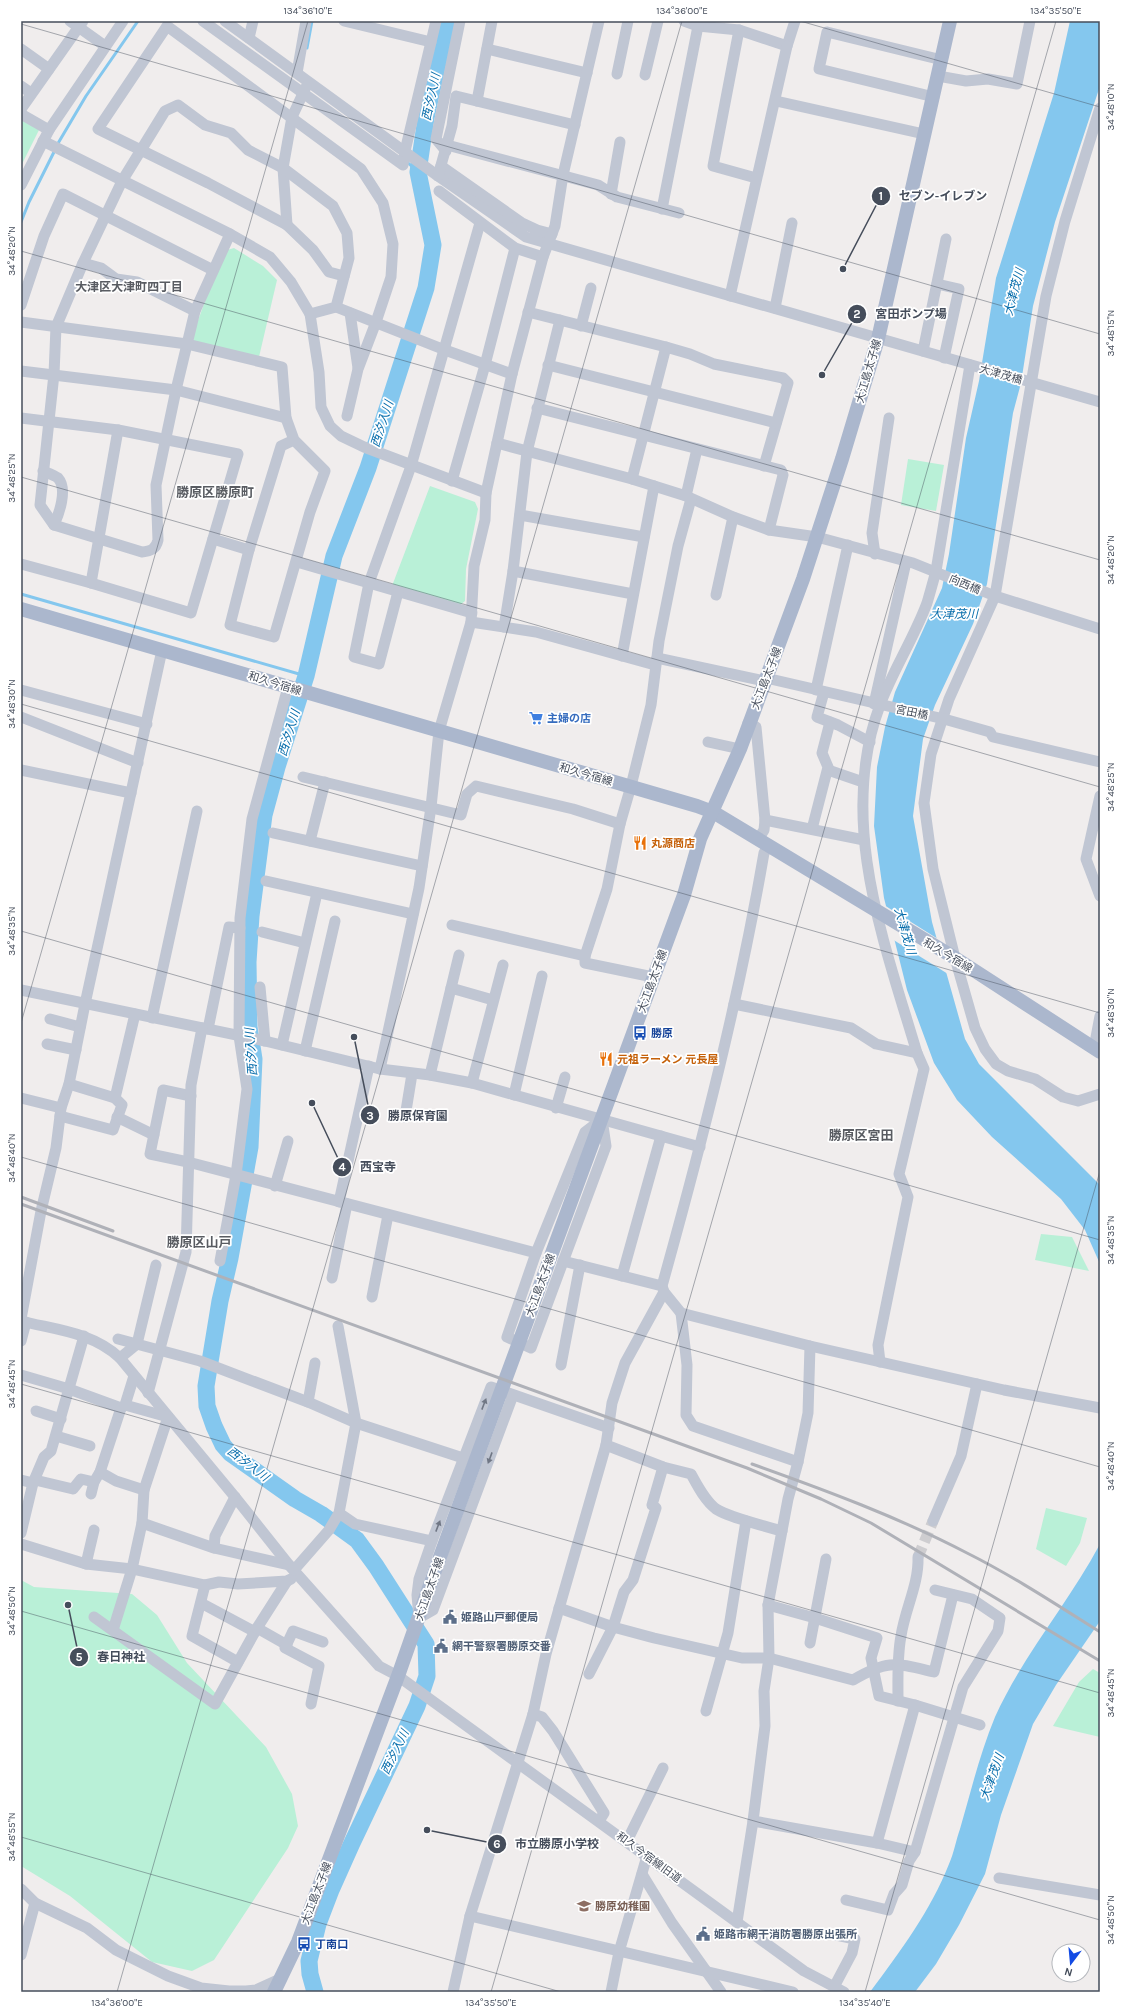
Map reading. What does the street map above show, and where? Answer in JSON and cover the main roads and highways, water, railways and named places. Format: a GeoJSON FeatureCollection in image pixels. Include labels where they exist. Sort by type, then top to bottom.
{"type":"FeatureCollection","features":[{"type":"Feature","properties":{"kind":"main road","name":"大江島太子線"},"geometry":{"type":"LineString","coordinates":[[274,1992],[298,1942],[398,1676],[472,1472],[558,1257],[602,1119],[684,896],[700,839],[740,748],[817,537],[878,339],[950,21]]}},
{"type":"Feature","properties":{"kind":"main road","name":"和久今宿線"},"geometry":{"type":"LineString","coordinates":[[21,609],[631,786],[713,812],[955,958],[1097,1050]]}},
{"type":"Feature","properties":{"kind":"water","name":"大津茂川"},"geometry":{"type":"Polygon","coordinates":[[[1070,21],[1100,21],[1100,86],[1055,222],[1033,306],[1021,383],[1013,413],[987,584],[973,624],[935,705],[923,739],[913,816],[932,922],[965,1039],[979,1064],[1100,1185],[1100,1264],[1085,1230],[1061,1199],[992,1137],[957,1100],[934,1063],[907,990],[884,898],[874,826],[877,767],[885,727],[895,692],[942,588],[949,554],[966,438],[979,381],[996,278],[1054,93],[1070,21]]]}},
{"type":"Feature","properties":{"kind":"water"},"geometry":{"type":"Polygon","coordinates":[[[1100,1544],[1100,1621],[1056,1685],[1033,1724],[1001,1815],[985,1874],[959,1925],[936,1964],[915,1992],[870,1992],[914,1930],[942,1881],[952,1855],[985,1744],[995,1717],[1006,1694],[1032,1651],[1074,1588],[1100,1544]]]}},
{"type":"Feature","properties":{"kind":"waterway"},"geometry":{"type":"LineString","coordinates":[[57,145],[86,96],[138,21]]}},
{"type":"Feature","properties":{"kind":"waterway"},"geometry":{"type":"LineString","coordinates":[[307,48],[312,21]]}},
{"type":"Feature","properties":{"kind":"waterway","name":"西汐入川"},"geometry":{"type":"LineString","coordinates":[[315,1992],[310,1974],[309,1961],[318,1924],[352,1843],[417,1706],[427,1676],[426,1644],[376,1566],[357,1540],[321,1514],[295,1499],[230,1453],[223,1445],[207,1406],[206,1386],[220,1301],[230,1258],[250,1147],[254,1059],[249,1027],[248,962],[251,916],[264,815],[277,767],[306,676],[334,556],[368,468],[426,288],[433,245],[418,172],[426,118],[447,21]]}},
{"type":"Feature","properties":{"kind":"waterway"},"geometry":{"type":"LineString","coordinates":[[21,222],[29,202],[55,150]]}},
{"type":"Feature","properties":{"kind":"waterway"},"geometry":{"type":"LineString","coordinates":[[407,162],[418,172]]}},
{"type":"Feature","properties":{"kind":"waterway"},"geometry":{"type":"LineString","coordinates":[[21,594],[306,676]]}},
{"type":"Feature","properties":{"kind":"tunnel"},"geometry":{"type":"LineString","coordinates":[[918,1557],[933,1521]]}},
{"type":"Feature","properties":{"kind":"railway"},"geometry":{"type":"LineString","coordinates":[[21,1197],[113,1231]]}},
{"type":"Feature","properties":{"kind":"railway"},"geometry":{"type":"LineString","coordinates":[[21,1204],[747,1468],[821,1499],[871,1523],[1100,1661]]}},
{"type":"Feature","properties":{"kind":"railway"},"geometry":{"type":"LineString","coordinates":[[752,1464],[861,1505],[941,1540],[1018,1581],[1100,1632]]}},
{"type":"Feature","properties":{"kind":"place","name":"セブン-イレブン"},"geometry":{"type":"Point","coordinates":[843,269]}},
{"type":"Feature","properties":{"kind":"place","name":"宮田ポンプ場"},"geometry":{"type":"Point","coordinates":[822,375]}},
{"type":"Feature","properties":{"kind":"place","name":"主婦の店"},"geometry":{"type":"Point","coordinates":[536,718]}},
{"type":"Feature","properties":{"kind":"place","name":"丸源商店"},"geometry":{"type":"Point","coordinates":[640,843]}},
{"type":"Feature","properties":{"kind":"place","name":"勝原"},"geometry":{"type":"Point","coordinates":[640,1033]}},
{"type":"Feature","properties":{"kind":"place","name":"勝原保育園"},"geometry":{"type":"Point","coordinates":[354,1037]}},
{"type":"Feature","properties":{"kind":"place","name":"元祖ラーメン 元長屋"},"geometry":{"type":"Point","coordinates":[606,1059]}},
{"type":"Feature","properties":{"kind":"place","name":"西宝寺"},"geometry":{"type":"Point","coordinates":[312,1103]}},
{"type":"Feature","properties":{"kind":"place","name":"春日神社"},"geometry":{"type":"Point","coordinates":[68,1605]}},
{"type":"Feature","properties":{"kind":"place","name":"姫路山戸郵便局"},"geometry":{"type":"Point","coordinates":[450,1617]}},
{"type":"Feature","properties":{"kind":"place","name":"網干警察署勝原交番"},"geometry":{"type":"Point","coordinates":[441,1646]}},
{"type":"Feature","properties":{"kind":"place","name":"市立勝原小学校"},"geometry":{"type":"Point","coordinates":[427,1830]}},
{"type":"Feature","properties":{"kind":"place","name":"勝原幼稚園"},"geometry":{"type":"Point","coordinates":[584,1906]}},
{"type":"Feature","properties":{"kind":"place","name":"姫路市網干消防署勝原出張所"},"geometry":{"type":"Point","coordinates":[703,1934]}},
{"type":"Feature","properties":{"kind":"place","name":"丁南口"},"geometry":{"type":"Point","coordinates":[304,1944]}},
{"type":"Feature","properties":{"kind":"district","name":"大津区大津町四丁目"},"geometry":{"type":"Point","coordinates":[129,287]}},
{"type":"Feature","properties":{"kind":"district","name":"勝原区勝原町"},"geometry":{"type":"Point","coordinates":[215,492]}},
{"type":"Feature","properties":{"kind":"district","name":"勝原区宮田"},"geometry":{"type":"Point","coordinates":[861,1135]}},
{"type":"Feature","properties":{"kind":"district","name":"勝原区山戸"},"geometry":{"type":"Point","coordinates":[199,1242]}}]}
